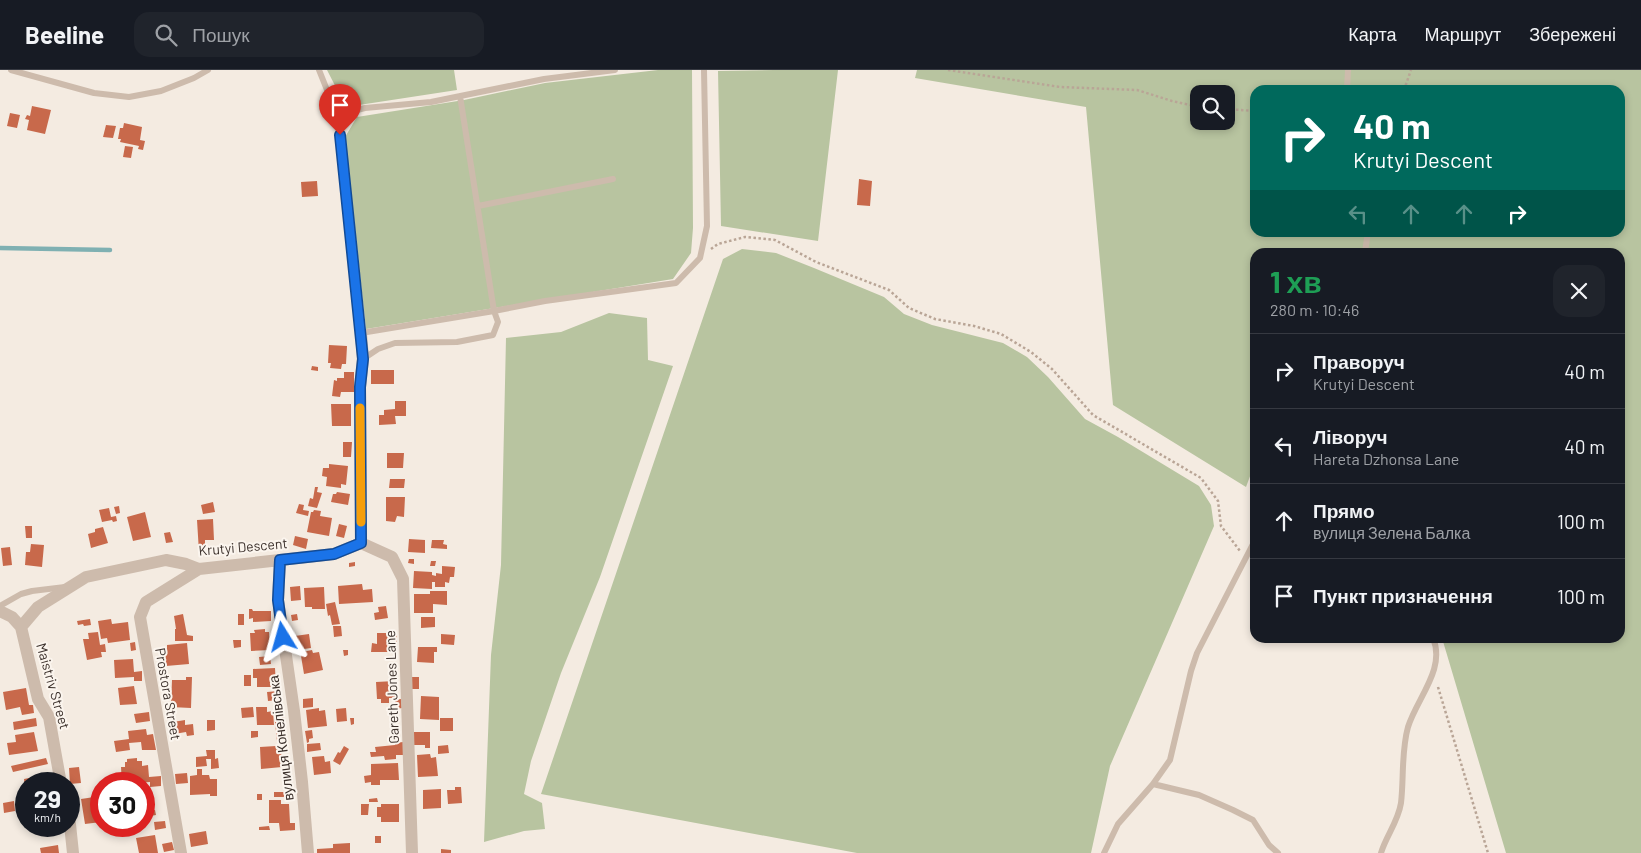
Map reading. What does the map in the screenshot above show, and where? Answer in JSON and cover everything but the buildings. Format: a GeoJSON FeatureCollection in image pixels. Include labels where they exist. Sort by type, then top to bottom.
{"type":"FeatureCollection","features":[{"type":"Feature","properties":{"kind":"street"},"geometry":{"type":"LineString","coordinates":[[361,333],[363,359],[360,387],[361,543]]}},
{"type":"Feature","properties":{"kind":"street","name":"Krutyi Descent"},"geometry":{"type":"LineString","coordinates":[[21,626],[38,607],[86,577],[166,560],[199,569],[334,554],[361,543]]}},
{"type":"Feature","properties":{"kind":"street","name":"Gareth Jones Lane"},"geometry":{"type":"LineString","coordinates":[[361,543],[392,557],[403,579],[412,853]]}},
{"type":"Feature","properties":{"kind":"street","name":"вулиця Конелівська"},"geometry":{"type":"LineString","coordinates":[[280,560],[278,600],[294,711],[308,853]]}},
{"type":"Feature","properties":{"kind":"street","name":"Prostora Street"},"geometry":{"type":"LineString","coordinates":[[181,853],[140,617],[146,602],[199,569]]}},
{"type":"Feature","properties":{"kind":"street"},"geometry":{"type":"LineString","coordinates":[[0,611],[21,626]]}},
{"type":"Feature","properties":{"kind":"street","name":"Maistriv Street"},"geometry":{"type":"LineString","coordinates":[[21,626],[38,699],[49,717],[59,772]]}},
{"type":"Feature","properties":{"kind":"street"},"geometry":{"type":"LineString","coordinates":[[71,837],[73,853]]}},
{"type":"Feature","properties":{"kind":"lane"},"geometry":{"type":"LineString","coordinates":[[11,70],[94,93],[129,97],[161,91],[194,78],[208,70]]}},
{"type":"Feature","properties":{"kind":"lane"},"geometry":{"type":"LineString","coordinates":[[319,70],[337,115],[361,333],[494,312],[545,301],[676,283],[700,258],[707,226],[704,70]]}},
{"type":"Feature","properties":{"kind":"lane"},"geometry":{"type":"LineString","coordinates":[[337,115],[365,108],[431,102],[544,79],[615,70]]}},
{"type":"Feature","properties":{"kind":"lane"},"geometry":{"type":"LineString","coordinates":[[1348,70],[1348,85]]}},
{"type":"Feature","properties":{"kind":"lane"},"geometry":{"type":"LineString","coordinates":[[363,359],[378,349],[395,343],[457,342],[493,335],[498,322],[494,312],[460,96]]}},
{"type":"Feature","properties":{"kind":"lane"},"geometry":{"type":"LineString","coordinates":[[478,206],[613,179]]}},
{"type":"Feature","properties":{"kind":"lane"},"geometry":{"type":"LineString","coordinates":[[1104,853],[1118,824],[1153,784],[1170,760],[1190,671],[1196,653],[1250,551]]}},
{"type":"Feature","properties":{"kind":"lane"},"geometry":{"type":"LineString","coordinates":[[0,606],[32,590],[71,586]]}},
{"type":"Feature","properties":{"kind":"lane"},"geometry":{"type":"LineString","coordinates":[[1381,853],[1401,804],[1402,760],[1408,727],[1434,672],[1437,647],[1435,643]]}},
{"type":"Feature","properties":{"kind":"lane"},"geometry":{"type":"LineString","coordinates":[[1153,784],[1199,795],[1253,820],[1269,845],[1278,853]]}},
{"type":"Feature","properties":{"kind":"path"},"geometry":{"type":"LineString","coordinates":[[948,70],[1060,87],[1137,90],[1190,105]]}},
{"type":"Feature","properties":{"kind":"path"},"geometry":{"type":"LineString","coordinates":[[1406,85],[1411,70]]}},
{"type":"Feature","properties":{"kind":"path"},"geometry":{"type":"LineString","coordinates":[[1235,110],[1250,111]]}},
{"type":"Feature","properties":{"kind":"path"},"geometry":{"type":"LineString","coordinates":[[700,258],[718,244],[745,237],[775,240],[816,262],[889,290],[909,308],[935,319],[974,326],[1001,334],[1031,352],[1052,369],[1093,415],[1200,478],[1218,501],[1222,526],[1246,559]]}},
{"type":"Feature","properties":{"kind":"path"},"geometry":{"type":"LineString","coordinates":[[1434,672],[1488,853]]}},
{"type":"Feature","properties":{"kind":"green space"},"geometry":{"type":"Polygon","coordinates":[[[327,70],[454,70],[457,90],[346,107],[327,70]]]}},
{"type":"Feature","properties":{"kind":"green space"},"geometry":{"type":"Polygon","coordinates":[[[658,70],[692,70],[693,228],[691,253],[673,279],[366,329],[345,137],[357,117],[464,100],[545,83],[658,70]]]}},
{"type":"Feature","properties":{"kind":"green space"},"geometry":{"type":"Polygon","coordinates":[[[838,70],[818,241],[721,226],[718,71],[838,70]]]}},
{"type":"Feature","properties":{"kind":"green space"},"geometry":{"type":"Polygon","coordinates":[[[917,70],[1641,70],[1641,853],[1506,853],[1443,643],[1625,643],[1625,248],[1250,248],[1250,476],[1246,487],[1113,405],[1086,107],[915,78],[917,70]]]}},
{"type":"Feature","properties":{"kind":"green space"},"geometry":{"type":"Polygon","coordinates":[[[742,249],[776,253],[884,297],[904,314],[932,325],[1003,343],[1027,357],[1048,377],[1085,419],[1199,486],[1211,505],[1214,526],[1110,766],[1091,853],[857,853],[541,794],[723,259],[742,249]]]}},
{"type":"Feature","properties":{"kind":"green space"},"geometry":{"type":"Polygon","coordinates":[[[609,313],[647,318],[648,360],[673,366],[600,577],[561,673],[531,761],[524,794],[542,803],[545,829],[524,831],[484,842],[491,655],[501,565],[506,338],[561,332],[609,313]]]}},
{"type":"Feature","properties":{"kind":"waterway"},"geometry":{"type":"LineString","coordinates":[[0,248],[110,250]]}},
{"type":"Feature","properties":{"kind":"slow traffic"},"geometry":{"type":"LineString","coordinates":[[360,408],[361,522]]}},
{"type":"Feature","properties":{"kind":"route"},"geometry":{"type":"LineString","coordinates":[[283,637],[278,600],[280,560],[334,554],[361,543],[360,387],[363,359],[340,135]]}}]}
